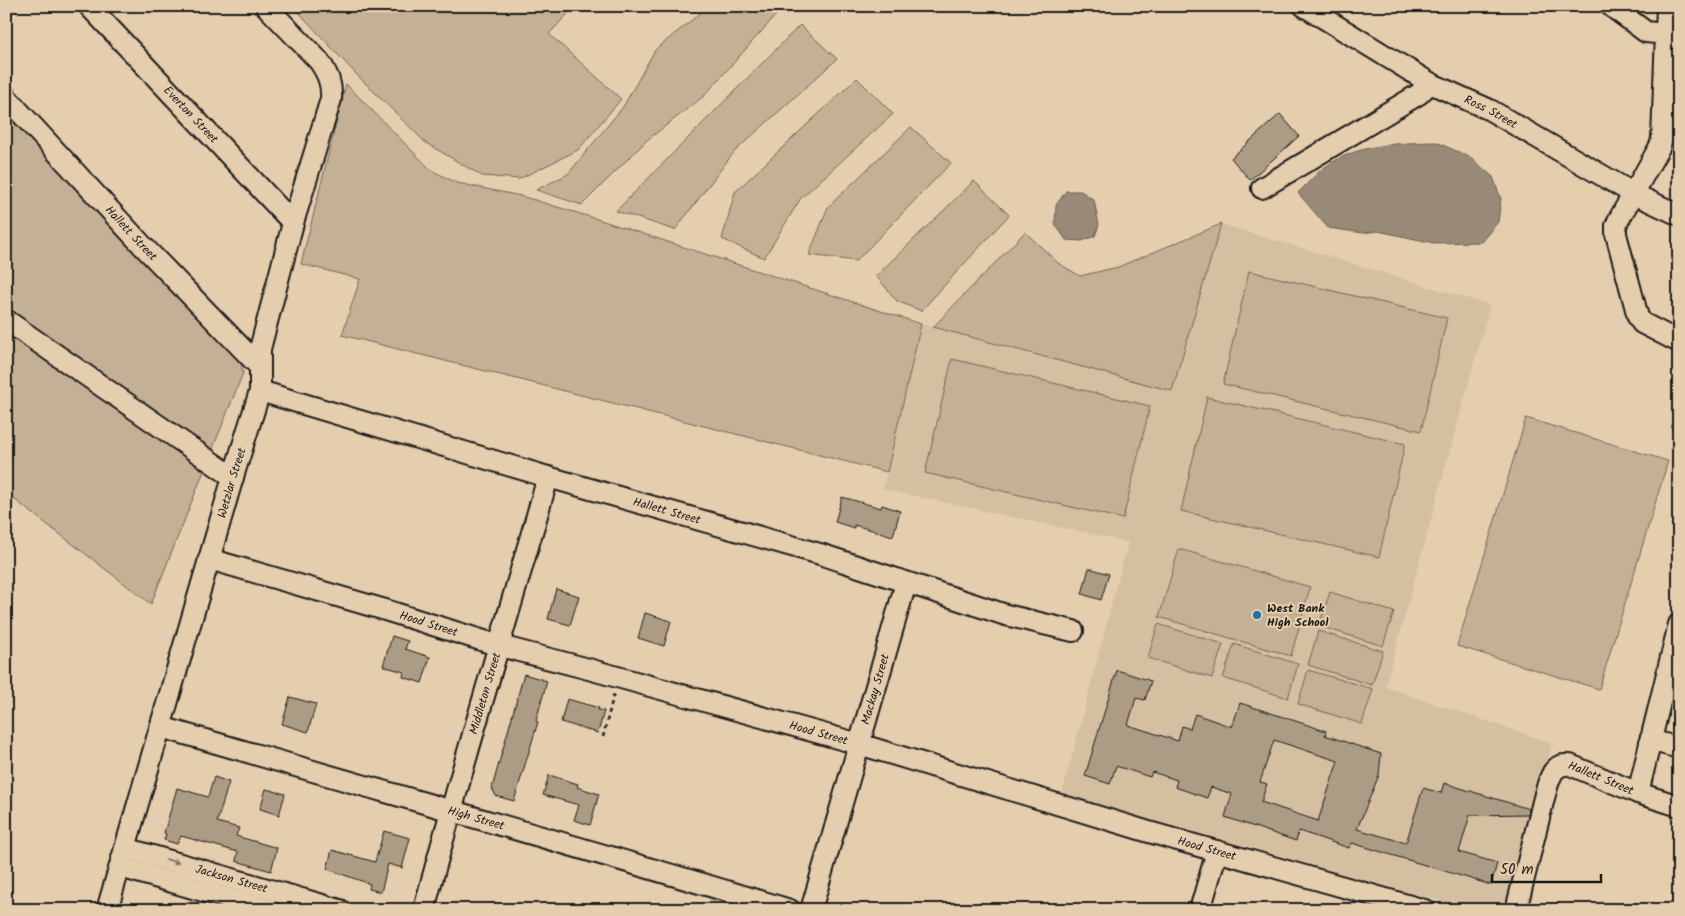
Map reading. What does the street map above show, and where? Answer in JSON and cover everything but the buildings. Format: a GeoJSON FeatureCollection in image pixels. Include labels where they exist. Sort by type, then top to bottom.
{"type":"FeatureCollection","features":[{"type":"Feature","properties":{"kind":"street","name":"Everton Street"},"geometry":{"type":"LineString","coordinates":[[89,6],[293,223]]}},
{"type":"Feature","properties":{"kind":"street","name":"Wetzlar Street"},"geometry":{"type":"LineString","coordinates":[[107,910],[233,477],[260,391],[260,349],[293,223],[331,99],[332,88],[319,62],[266,6]]}},
{"type":"Feature","properties":{"kind":"street","name":"Ross Street"},"geometry":{"type":"LineString","coordinates":[[1304,6],[1430,83],[1490,110],[1634,194],[1679,215]]}},
{"type":"Feature","properties":{"kind":"street"},"geometry":{"type":"LineString","coordinates":[[1611,6],[1646,32],[1666,34]]}},
{"type":"Feature","properties":{"kind":"street"},"geometry":{"type":"LineString","coordinates":[[1667,6],[1662,139],[1660,146],[1618,221],[1616,234],[1638,317],[1646,327],[1679,342]]}},
{"type":"Feature","properties":{"kind":"street"},"geometry":{"type":"LineString","coordinates":[[1262,188],[1419,94],[1430,83]]}},
{"type":"Feature","properties":{"kind":"street","name":"Hallett Street"},"geometry":{"type":"LineString","coordinates":[[6,97],[142,245],[259,366]]}},
{"type":"Feature","properties":{"kind":"street"},"geometry":{"type":"LineString","coordinates":[[6,320],[233,477]]}},
{"type":"Feature","properties":{"kind":"street","name":"Hallett Street"},"geometry":{"type":"LineString","coordinates":[[260,391],[548,477],[820,554],[1006,615],[1073,631]]}},
{"type":"Feature","properties":{"kind":"street","name":"Middleton Street"},"geometry":{"type":"LineString","coordinates":[[424,910],[450,811],[500,646],[548,477]]}},
{"type":"Feature","properties":{"kind":"street","name":"Hood Street"},"geometry":{"type":"LineString","coordinates":[[209,559],[382,609],[500,646],[859,744],[1083,812],[1426,910]]}},
{"type":"Feature","properties":{"kind":"street","name":"Mackay Street"},"geometry":{"type":"LineString","coordinates":[[811,910],[906,582]]}},
{"type":"Feature","properties":{"kind":"street"},"geometry":{"type":"LineString","coordinates":[[1638,793],[1679,624]]}},
{"type":"Feature","properties":{"kind":"street","name":"High Street"},"geometry":{"type":"LineString","coordinates":[[161,727],[617,858],[790,910]]}},
{"type":"Feature","properties":{"kind":"street"},"geometry":{"type":"LineString","coordinates":[[1650,740],[1679,748]]}},
{"type":"Feature","properties":{"kind":"street","name":"Hallett Street"},"geometry":{"type":"LineString","coordinates":[[1516,910],[1543,800],[1552,773],[1557,767],[1566,765],[1582,769],[1638,793],[1679,806]]}},
{"type":"Feature","properties":{"kind":"street","name":"Jackson Street"},"geometry":{"type":"LineString","coordinates":[[125,848],[340,910]]}},
{"type":"Feature","properties":{"kind":"street"},"geometry":{"type":"LineString","coordinates":[[1200,910],[1217,851]]}},
{"type":"Feature","properties":{"kind":"street","name":"Jackson Street"},"geometry":{"type":"LineString","coordinates":[[120,867],[268,910]]}},
{"type":"Feature","properties":{"kind":"path"},"geometry":{"type":"LineString","coordinates":[[603,737],[618,677]]}},
{"type":"Feature","properties":{"kind":"shaded area"},"geometry":{"type":"Polygon","coordinates":[[[293,6],[575,6],[549,34],[621,99],[578,150],[519,179],[482,176],[426,143],[355,73],[293,6]]]}},
{"type":"Feature","properties":{"kind":"shaded area"},"geometry":{"type":"Polygon","coordinates":[[[709,6],[784,6],[704,96],[646,141],[582,205],[536,190],[568,174],[623,107],[655,50],[709,6]]]}},
{"type":"Feature","properties":{"kind":"shaded area"},"geometry":{"type":"Polygon","coordinates":[[[800,25],[837,59],[734,152],[675,230],[616,211],[800,25]]]}},
{"type":"Feature","properties":{"kind":"shaded area"},"geometry":{"type":"Polygon","coordinates":[[[857,78],[893,114],[801,198],[764,258],[722,239],[735,192],[857,78]]]}},
{"type":"Feature","properties":{"kind":"shaded area"},"geometry":{"type":"Polygon","coordinates":[[[346,84],[431,170],[457,183],[521,196],[594,218],[921,324],[887,472],[342,335],[360,279],[301,264],[346,84]]]}},
{"type":"Feature","properties":{"kind":"shaded area"},"geometry":{"type":"Polygon","coordinates":[[[6,111],[241,363],[243,373],[151,604],[6,493],[6,111]]]}},
{"type":"Feature","properties":{"kind":"shaded area"},"geometry":{"type":"Polygon","coordinates":[[[911,127],[951,163],[856,261],[809,255],[828,207],[911,127]]]}},
{"type":"Feature","properties":{"kind":"shaded area"},"geometry":{"type":"Polygon","coordinates":[[[1436,142],[1472,158],[1493,177],[1501,199],[1498,222],[1481,242],[1434,243],[1378,231],[1363,233],[1328,228],[1298,193],[1320,171],[1346,155],[1360,150],[1391,144],[1436,142]]]}},
{"type":"Feature","properties":{"kind":"shaded area"},"geometry":{"type":"Polygon","coordinates":[[[974,181],[1009,215],[921,311],[897,301],[876,276],[974,181]]]}},
{"type":"Feature","properties":{"kind":"shaded area"},"geometry":{"type":"Polygon","coordinates":[[[1066,191],[1081,191],[1094,200],[1099,225],[1095,236],[1082,241],[1066,240],[1055,224],[1056,205],[1066,191]]]}},
{"type":"Feature","properties":{"kind":"shaded area","name":"West Bank High School"},"geometry":{"type":"Polygon","coordinates":[[[1221,224],[1490,305],[1385,687],[1552,743],[1509,910],[1472,910],[1062,794],[1128,542],[883,489],[921,324],[1172,390],[1221,224]]]}},
{"type":"Feature","properties":{"kind":"shaded area"},"geometry":{"type":"Polygon","coordinates":[[[1221,224],[1172,391],[933,327],[1025,232],[1058,263],[1080,276],[1118,267],[1221,224]]]}},
{"type":"Feature","properties":{"kind":"shaded area"},"geometry":{"type":"Polygon","coordinates":[[[1249,271],[1447,318],[1421,431],[1223,384],[1249,271]]]}},
{"type":"Feature","properties":{"kind":"shaded area"},"geometry":{"type":"Polygon","coordinates":[[[952,359],[1150,406],[1123,519],[925,473],[952,359]]]}},
{"type":"Feature","properties":{"kind":"shaded area"},"geometry":{"type":"Polygon","coordinates":[[[1207,397],[1405,444],[1379,557],[1181,511],[1207,397]]]}},
{"type":"Feature","properties":{"kind":"shaded area"},"geometry":{"type":"Polygon","coordinates":[[[1526,418],[1668,461],[1599,689],[1457,646],[1526,418]]]}},
{"type":"Feature","properties":{"kind":"shaded area"},"geometry":{"type":"Polygon","coordinates":[[[1179,549],[1310,587],[1291,656],[1159,617],[1179,549]]]}},
{"type":"Feature","properties":{"kind":"shaded area"},"geometry":{"type":"Polygon","coordinates":[[[1330,592],[1394,612],[1383,646],[1319,626],[1330,592]]]}},
{"type":"Feature","properties":{"kind":"shaded area"},"geometry":{"type":"Polygon","coordinates":[[[1158,624],[1223,644],[1212,678],[1148,658],[1158,624]]]}},
{"type":"Feature","properties":{"kind":"shaded area"},"geometry":{"type":"Polygon","coordinates":[[[1318,631],[1383,651],[1372,685],[1308,665],[1318,631]]]}},
{"type":"Feature","properties":{"kind":"shaded area"},"geometry":{"type":"Polygon","coordinates":[[[1234,644],[1298,664],[1288,698],[1223,678],[1234,644]]]}},
{"type":"Feature","properties":{"kind":"shaded area"},"geometry":{"type":"Polygon","coordinates":[[[1308,670],[1373,689],[1362,724],[1298,704],[1308,670]]]}},
{"type":"Feature","properties":{"kind":"place","name":"West Bank High School"},"geometry":{"type":"Point","coordinates":[1257,615]}}]}
